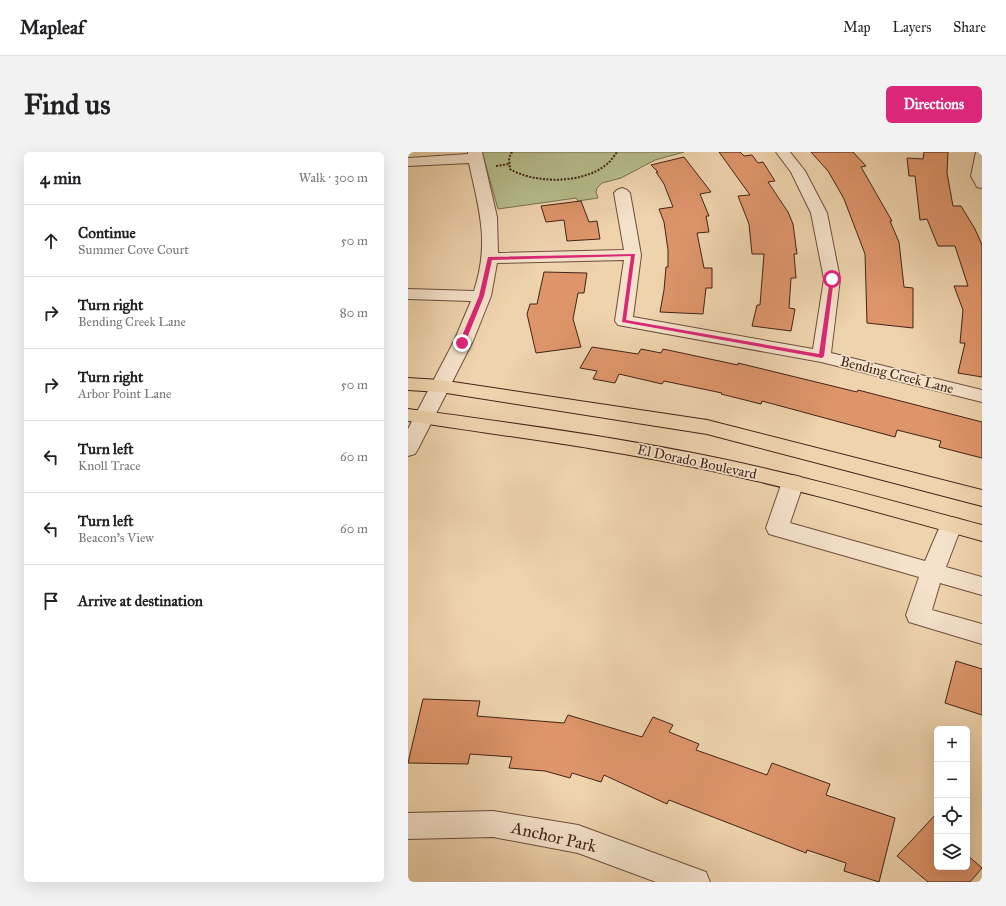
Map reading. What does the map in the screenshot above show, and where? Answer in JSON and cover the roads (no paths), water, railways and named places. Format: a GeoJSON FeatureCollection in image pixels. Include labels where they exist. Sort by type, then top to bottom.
{"type":"FeatureCollection","features":[{"type":"Feature","properties":{"kind":"main road"},"geometry":{"type":"LineString","coordinates":[[408,384],[440,386],[707,427],[982,498]]}},
{"type":"Feature","properties":{"kind":"main road","name":"El Dorado Boulevard"},"geometry":{"type":"LineString","coordinates":[[416,416],[601,443],[698,461],[793,482],[982,533]]}},
{"type":"Feature","properties":{"kind":"main road"},"geometry":{"type":"LineString","coordinates":[[793,482],[808,453]]}},
{"type":"Feature","properties":{"kind":"street"},"geometry":{"type":"LineString","coordinates":[[782,152],[798,171],[819,213],[832,279],[822,356]]}},
{"type":"Feature","properties":{"kind":"street"},"geometry":{"type":"LineString","coordinates":[[982,154],[978,176],[982,184]]}},
{"type":"Feature","properties":{"kind":"street"},"geometry":{"type":"LineString","coordinates":[[408,162],[475,155],[484,192],[490,227],[490,258],[482,296],[462,343],[440,386],[416,416],[408,449]]}},
{"type":"Feature","properties":{"kind":"street"},"geometry":{"type":"LineString","coordinates":[[490,258],[633,255],[622,193]]}},
{"type":"Feature","properties":{"kind":"street","name":"Bending Creek Lane"},"geometry":{"type":"LineString","coordinates":[[633,255],[624,321],[822,356],[982,396]]}},
{"type":"Feature","properties":{"kind":"street"},"geometry":{"type":"LineString","coordinates":[[408,294],[482,296]]}},
{"type":"Feature","properties":{"kind":"street"},"geometry":{"type":"LineString","coordinates":[[793,482],[777,528],[982,586]]}},
{"type":"Feature","properties":{"kind":"street"},"geometry":{"type":"LineString","coordinates":[[951,525],[932,572],[918,615],[982,634]]}},
{"type":"Feature","properties":{"kind":"street","name":"Anchor Park"},"geometry":{"type":"LineString","coordinates":[[408,826],[493,824],[578,839],[695,882]]}}]}
